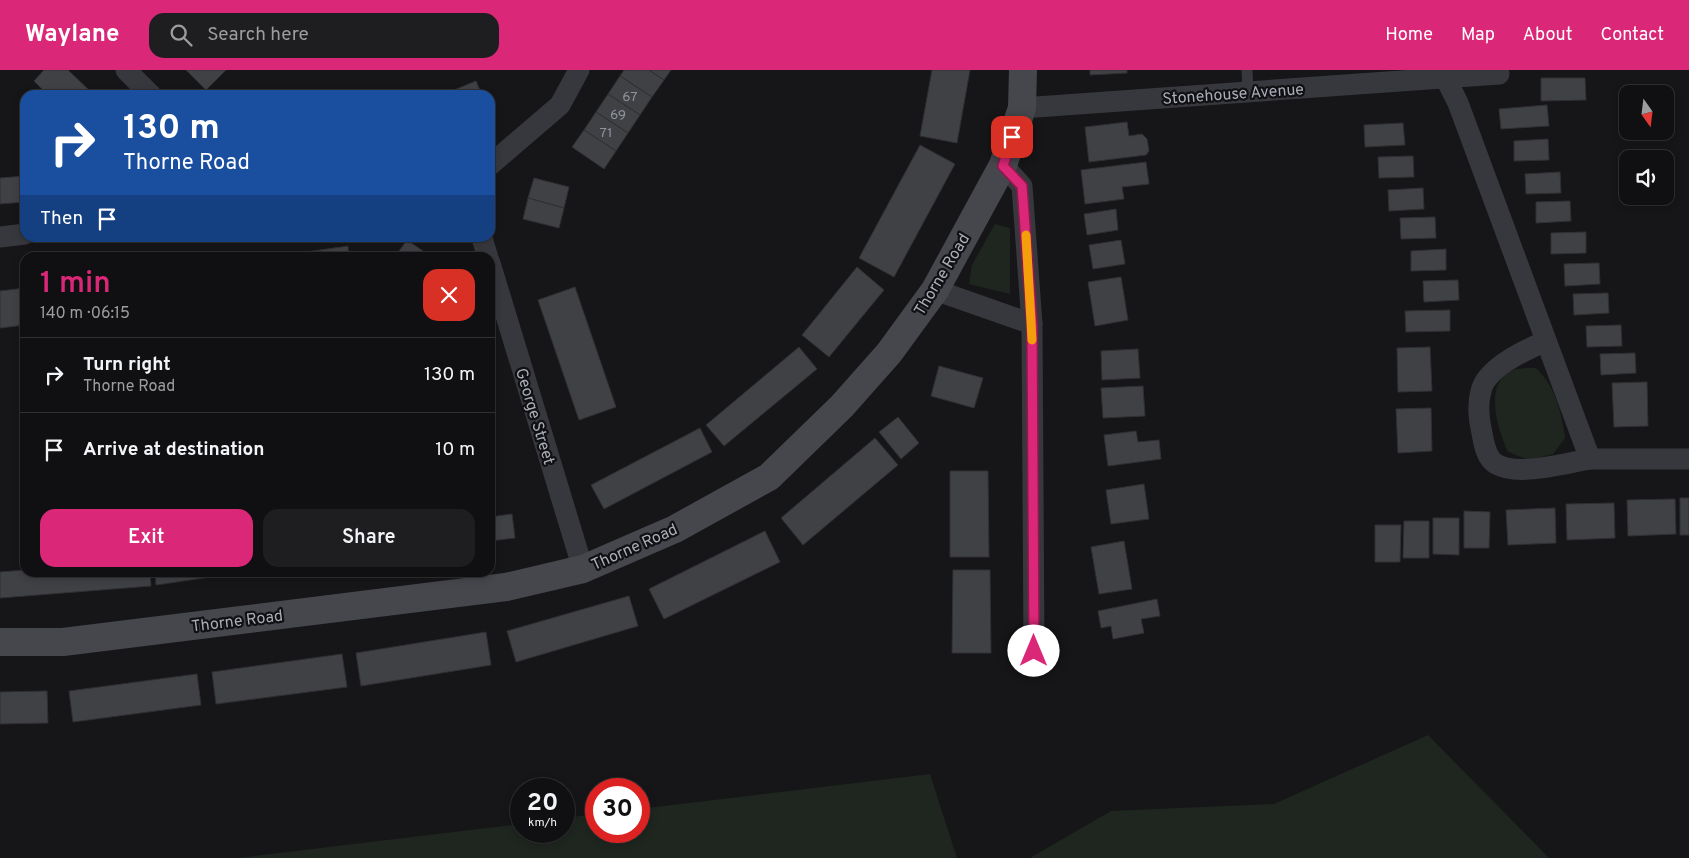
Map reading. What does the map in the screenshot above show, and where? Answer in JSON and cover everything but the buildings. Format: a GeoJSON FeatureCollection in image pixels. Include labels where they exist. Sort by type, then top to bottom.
{"type":"FeatureCollection","features":[{"type":"Feature","properties":{"kind":"street"},"geometry":{"type":"LineString","coordinates":[[126,70],[146,90]]}},
{"type":"Feature","properties":{"kind":"street"},"geometry":{"type":"LineString","coordinates":[[495,161],[560,105],[579,70]]}},
{"type":"Feature","properties":{"kind":"street","name":"Thorne Road"},"geometry":{"type":"LineString","coordinates":[[0,642],[62,642],[506,587],[583,569],[675,529],[769,477],[842,406],[888,354],[935,290],[1003,166],[1022,108],[1024,70]]}},
{"type":"Feature","properties":{"kind":"street","name":"Stonehouse Avenue"},"geometry":{"type":"LineString","coordinates":[[1022,108],[1499,74]]}},
{"type":"Feature","properties":{"kind":"street"},"geometry":{"type":"LineString","coordinates":[[1445,77],[1458,103],[1590,459]]}},
{"type":"Feature","properties":{"kind":"street"},"geometry":{"type":"LineString","coordinates":[[1003,166],[1022,186],[1032,324],[1034,651]]}},
{"type":"Feature","properties":{"kind":"street"},"geometry":{"type":"LineString","coordinates":[[0,237],[20,235]]}},
{"type":"Feature","properties":{"kind":"street","name":"George Street"},"geometry":{"type":"LineString","coordinates":[[495,279],[583,569]]}},
{"type":"Feature","properties":{"kind":"street"},"geometry":{"type":"LineString","coordinates":[[935,290],[1032,324]]}},
{"type":"Feature","properties":{"kind":"street"},"geometry":{"type":"LineString","coordinates":[[1546,341],[1523,351],[1486,378],[1481,390],[1479,408],[1483,442],[1488,455],[1496,464],[1515,469],[1538,469],[1590,459],[1689,458]]}},
{"type":"Feature","properties":{"kind":"lane"},"geometry":{"type":"LineString","coordinates":[[1247,70],[1248,92]]}},
{"type":"Feature","properties":{"kind":"shaded area"},"geometry":{"type":"Polygon","coordinates":[[[995,224],[1010,228],[1010,294],[969,284],[972,265],[995,224]]]}},
{"type":"Feature","properties":{"kind":"shaded area"},"geometry":{"type":"Polygon","coordinates":[[[1536,368],[1553,392],[1562,418],[1565,438],[1553,454],[1529,460],[1508,452],[1497,420],[1495,396],[1503,376],[1515,369],[1536,368]]]}},
{"type":"Feature","properties":{"kind":"shaded area"},"geometry":{"type":"Polygon","coordinates":[[[1428,735],[1549,858],[1030,858],[1111,811],[1274,804],[1428,735]]]}},
{"type":"Feature","properties":{"kind":"shaded area"},"geometry":{"type":"Polygon","coordinates":[[[930,774],[957,858],[238,858],[510,825],[510,843],[575,843],[575,817],[585,815],[585,843],[650,843],[650,808],[930,774]]]}},
{"type":"Feature","properties":{"kind":"slow traffic"},"geometry":{"type":"LineString","coordinates":[[1026,235],[1032,340]]}},
{"type":"Feature","properties":{"kind":"route"},"geometry":{"type":"LineString","coordinates":[[1012,137],[1003,166],[1022,186],[1032,324],[1034,651]]}}]}
